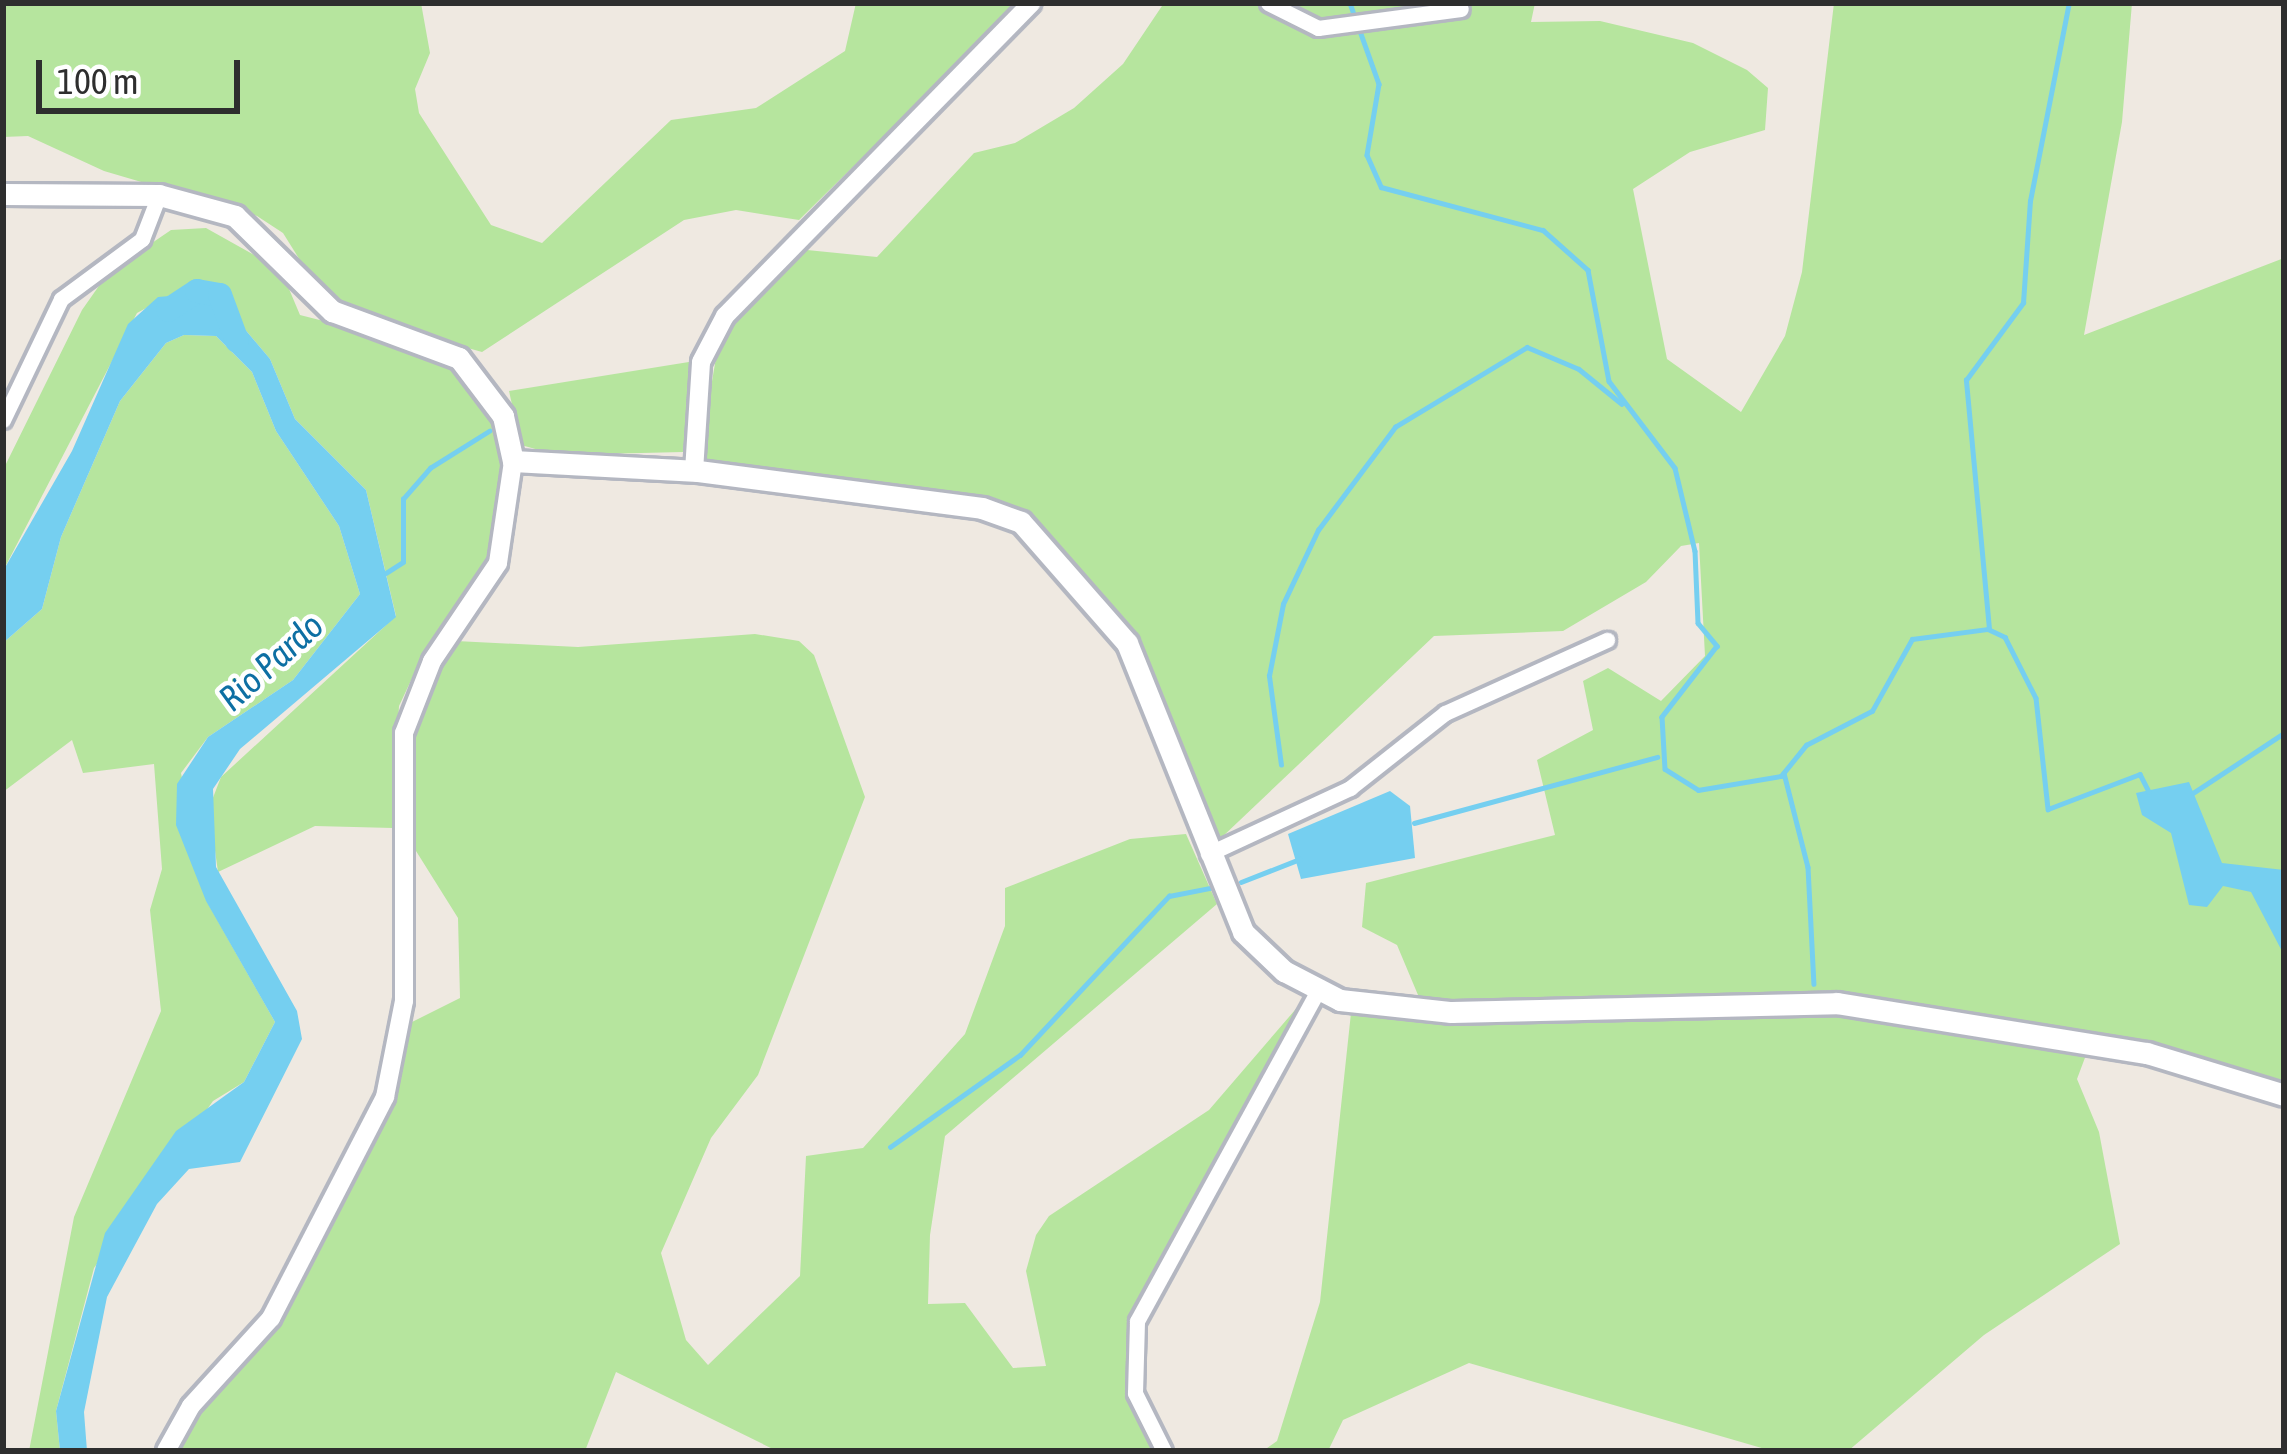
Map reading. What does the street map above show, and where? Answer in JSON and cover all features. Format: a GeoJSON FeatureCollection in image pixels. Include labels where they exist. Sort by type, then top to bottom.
{"type":"FeatureCollection","features":[{"type":"Feature","properties":{"kind":"main road"},"geometry":{"type":"LineString","coordinates":[[3,194],[160,195],[250,225],[332,310],[459,358],[503,416],[513,460],[694,471],[967,506],[1022,522],[1127,643],[1219,884],[1253,944],[1318,990],[1451,1012],[1837,1003],[2147,1053],[2284,1095]]}},
{"type":"Feature","properties":{"kind":"street"},"geometry":{"type":"LineString","coordinates":[[694,471],[701,362],[725,316],[1030,3]]}},
{"type":"Feature","properties":{"kind":"street"},"geometry":{"type":"LineString","coordinates":[[1268,3],[1298,25],[1350,26],[1461,9]]}},
{"type":"Feature","properties":{"kind":"street"},"geometry":{"type":"LineString","coordinates":[[3,420],[61,299],[142,239],[160,195]]}},
{"type":"Feature","properties":{"kind":"street"},"geometry":{"type":"LineString","coordinates":[[166,1451],[191,1406],[271,1318],[385,1097],[404,1001],[404,733],[432,661],[498,563],[513,460]]}},
{"type":"Feature","properties":{"kind":"street"},"geometry":{"type":"LineString","coordinates":[[1208,854],[1350,788],[1445,713],[1607,640]]}},
{"type":"Feature","properties":{"kind":"street"},"geometry":{"type":"LineString","coordinates":[[1164,1451],[1135,1393],[1137,1321],[1318,990]]}},
{"type":"Feature","properties":{"kind":"green space"},"geometry":{"type":"Polygon","coordinates":[[[3,3],[421,3],[430,53],[415,89],[419,113],[491,225],[542,243],[671,120],[756,108],[845,51],[856,3],[1019,3],[799,220],[736,210],[684,220],[482,352],[358,317],[318,289],[283,233],[257,216],[104,171],[28,136],[3,137],[3,3]]]}},
{"type":"Feature","properties":{"kind":"green space"},"geometry":{"type":"Polygon","coordinates":[[[1164,3],[1535,3],[1531,22],[1600,21],[1693,43],[1747,70],[1768,88],[1765,130],[1690,152],[1633,189],[1667,359],[1741,412],[1785,336],[1802,272],[1834,3],[2132,3],[2122,122],[2084,335],[2284,258],[2284,1089],[2096,1047],[2086,1055],[2077,1079],[2099,1132],[2120,1244],[1984,1335],[1848,1451],[1772,1451],[1469,1363],[1343,1420],[1328,1451],[1263,1451],[1277,1441],[1320,1302],[1351,1013],[1356,999],[1413,1005],[1418,995],[1397,945],[1362,927],[1366,883],[1555,835],[1537,760],[1593,730],[1583,681],[1608,668],[1661,701],[1705,656],[1699,543],[1681,546],[1646,582],[1563,631],[1434,636],[1220,839],[1111,621],[1021,525],[977,510],[804,492],[698,463],[717,352],[745,304],[797,249],[877,257],[974,153],[1015,143],[1074,108],[1123,64],[1164,3]]]}},
{"type":"Feature","properties":{"kind":"green space"},"geometry":{"type":"Polygon","coordinates":[[[206,228],[281,270],[300,315],[437,350],[484,392],[508,455],[483,575],[422,657],[399,706],[393,828],[315,826],[218,872],[209,808],[221,777],[396,616],[366,490],[295,419],[270,359],[227,308],[172,294],[137,313],[3,571],[3,470],[82,310],[108,273],[171,230],[206,228]]]}},
{"type":"Feature","properties":{"kind":"green space"},"geometry":{"type":"Polygon","coordinates":[[[184,335],[216,336],[252,372],[276,431],[339,526],[360,594],[293,680],[208,737],[181,773],[206,900],[275,1022],[244,1082],[213,1101],[94,1268],[56,1411],[60,1451],[29,1451],[74,1217],[161,1011],[150,910],[162,869],[154,764],[83,773],[72,740],[3,792],[3,643],[42,609],[61,537],[120,401],[166,343],[184,335]]]}},
{"type":"Feature","properties":{"kind":"green space"},"geometry":{"type":"Polygon","coordinates":[[[695,361],[683,452],[557,455],[521,445],[509,391],[695,361]]]}},
{"type":"Feature","properties":{"kind":"green space"},"geometry":{"type":"Polygon","coordinates":[[[755,634],[799,641],[814,655],[865,797],[758,1075],[711,1138],[661,1253],[686,1340],[708,1365],[800,1276],[806,1156],[863,1148],[965,1034],[1005,926],[1005,888],[1130,839],[1186,834],[1217,904],[945,1136],[930,1235],[928,1304],[965,1303],[1013,1368],[1046,1366],[1026,1271],[1036,1235],[1049,1216],[1209,1110],[1307,996],[1127,1339],[1130,1379],[1162,1451],[777,1451],[616,1372],[585,1451],[170,1451],[276,1322],[371,1147],[412,1022],[460,998],[458,918],[411,843],[411,738],[429,681],[456,641],[578,647],[755,634]]]}},
{"type":"Feature","properties":{"kind":"water"},"geometry":{"type":"Polygon","coordinates":[[[194,294],[227,308],[270,359],[295,419],[366,490],[396,617],[240,749],[213,789],[216,867],[297,1011],[302,1039],[240,1162],[189,1169],[157,1204],[107,1297],[84,1412],[87,1451],[60,1451],[56,1411],[105,1233],[176,1131],[244,1082],[275,1022],[206,901],[176,825],[177,784],[208,737],[293,680],[360,594],[339,526],[276,431],[252,372],[216,336],[184,335],[166,343],[120,401],[61,537],[42,609],[3,643],[3,571],[72,451],[128,324],[158,297],[194,294]]]}},
{"type":"Feature","properties":{"kind":"water"},"geometry":{"type":"Polygon","coordinates":[[[2189,782],[2222,863],[2284,870],[2284,955],[2251,892],[2223,886],[2207,907],[2189,905],[2171,833],[2142,815],[2136,793],[2189,782]]]}},
{"type":"Feature","properties":{"kind":"water"},"geometry":{"type":"Polygon","coordinates":[[[1390,791],[1410,806],[1415,858],[1301,879],[1288,834],[1390,791]]]}},
{"type":"Feature","properties":{"kind":"waterway"},"geometry":{"type":"LineString","coordinates":[[1350,3],[1379,84],[1367,155],[1381,187],[1543,230],[1588,270],[1609,381],[1675,468],[1695,551],[1698,623],[1717,646],[1662,717],[1665,769],[1698,790],[1781,776],[1806,745],[1872,711],[1912,639],[1988,629],[2005,637],[2036,698],[2048,809],[2140,774],[2149,792]]}},
{"type":"Feature","properties":{"kind":"waterway"},"geometry":{"type":"LineString","coordinates":[[1989,629],[1966,380],[2023,303],[2030,201],[2069,3]]}},
{"type":"Feature","properties":{"kind":"waterway","name":"Rio Pardo"},"geometry":{"type":"LineString","coordinates":[[168,310],[197,291],[220,295],[237,341]]}},
{"type":"Feature","properties":{"kind":"waterway"},"geometry":{"type":"LineString","coordinates":[[1281,765],[1269,676],[1283,604],[1318,530],[1395,427],[1527,347],[1579,369],[1622,404]]}},
{"type":"Feature","properties":{"kind":"waterway"},"geometry":{"type":"LineString","coordinates":[[386,573],[403,562],[403,499],[430,468],[489,431]]}},
{"type":"Feature","properties":{"kind":"waterway"},"geometry":{"type":"LineString","coordinates":[[2193,793],[2284,733]]}},
{"type":"Feature","properties":{"kind":"waterway"},"geometry":{"type":"LineString","coordinates":[[1414,823],[1657,757]]}},
{"type":"Feature","properties":{"kind":"waterway"},"geometry":{"type":"LineString","coordinates":[[1784,773],[1808,867],[1814,984]]}},
{"type":"Feature","properties":{"kind":"waterway"},"geometry":{"type":"LineString","coordinates":[[1241,882],[1300,859]]}},
{"type":"Feature","properties":{"kind":"waterway"},"geometry":{"type":"LineString","coordinates":[[890,1147],[1020,1055],[1169,896],[1215,887]]}}]}
